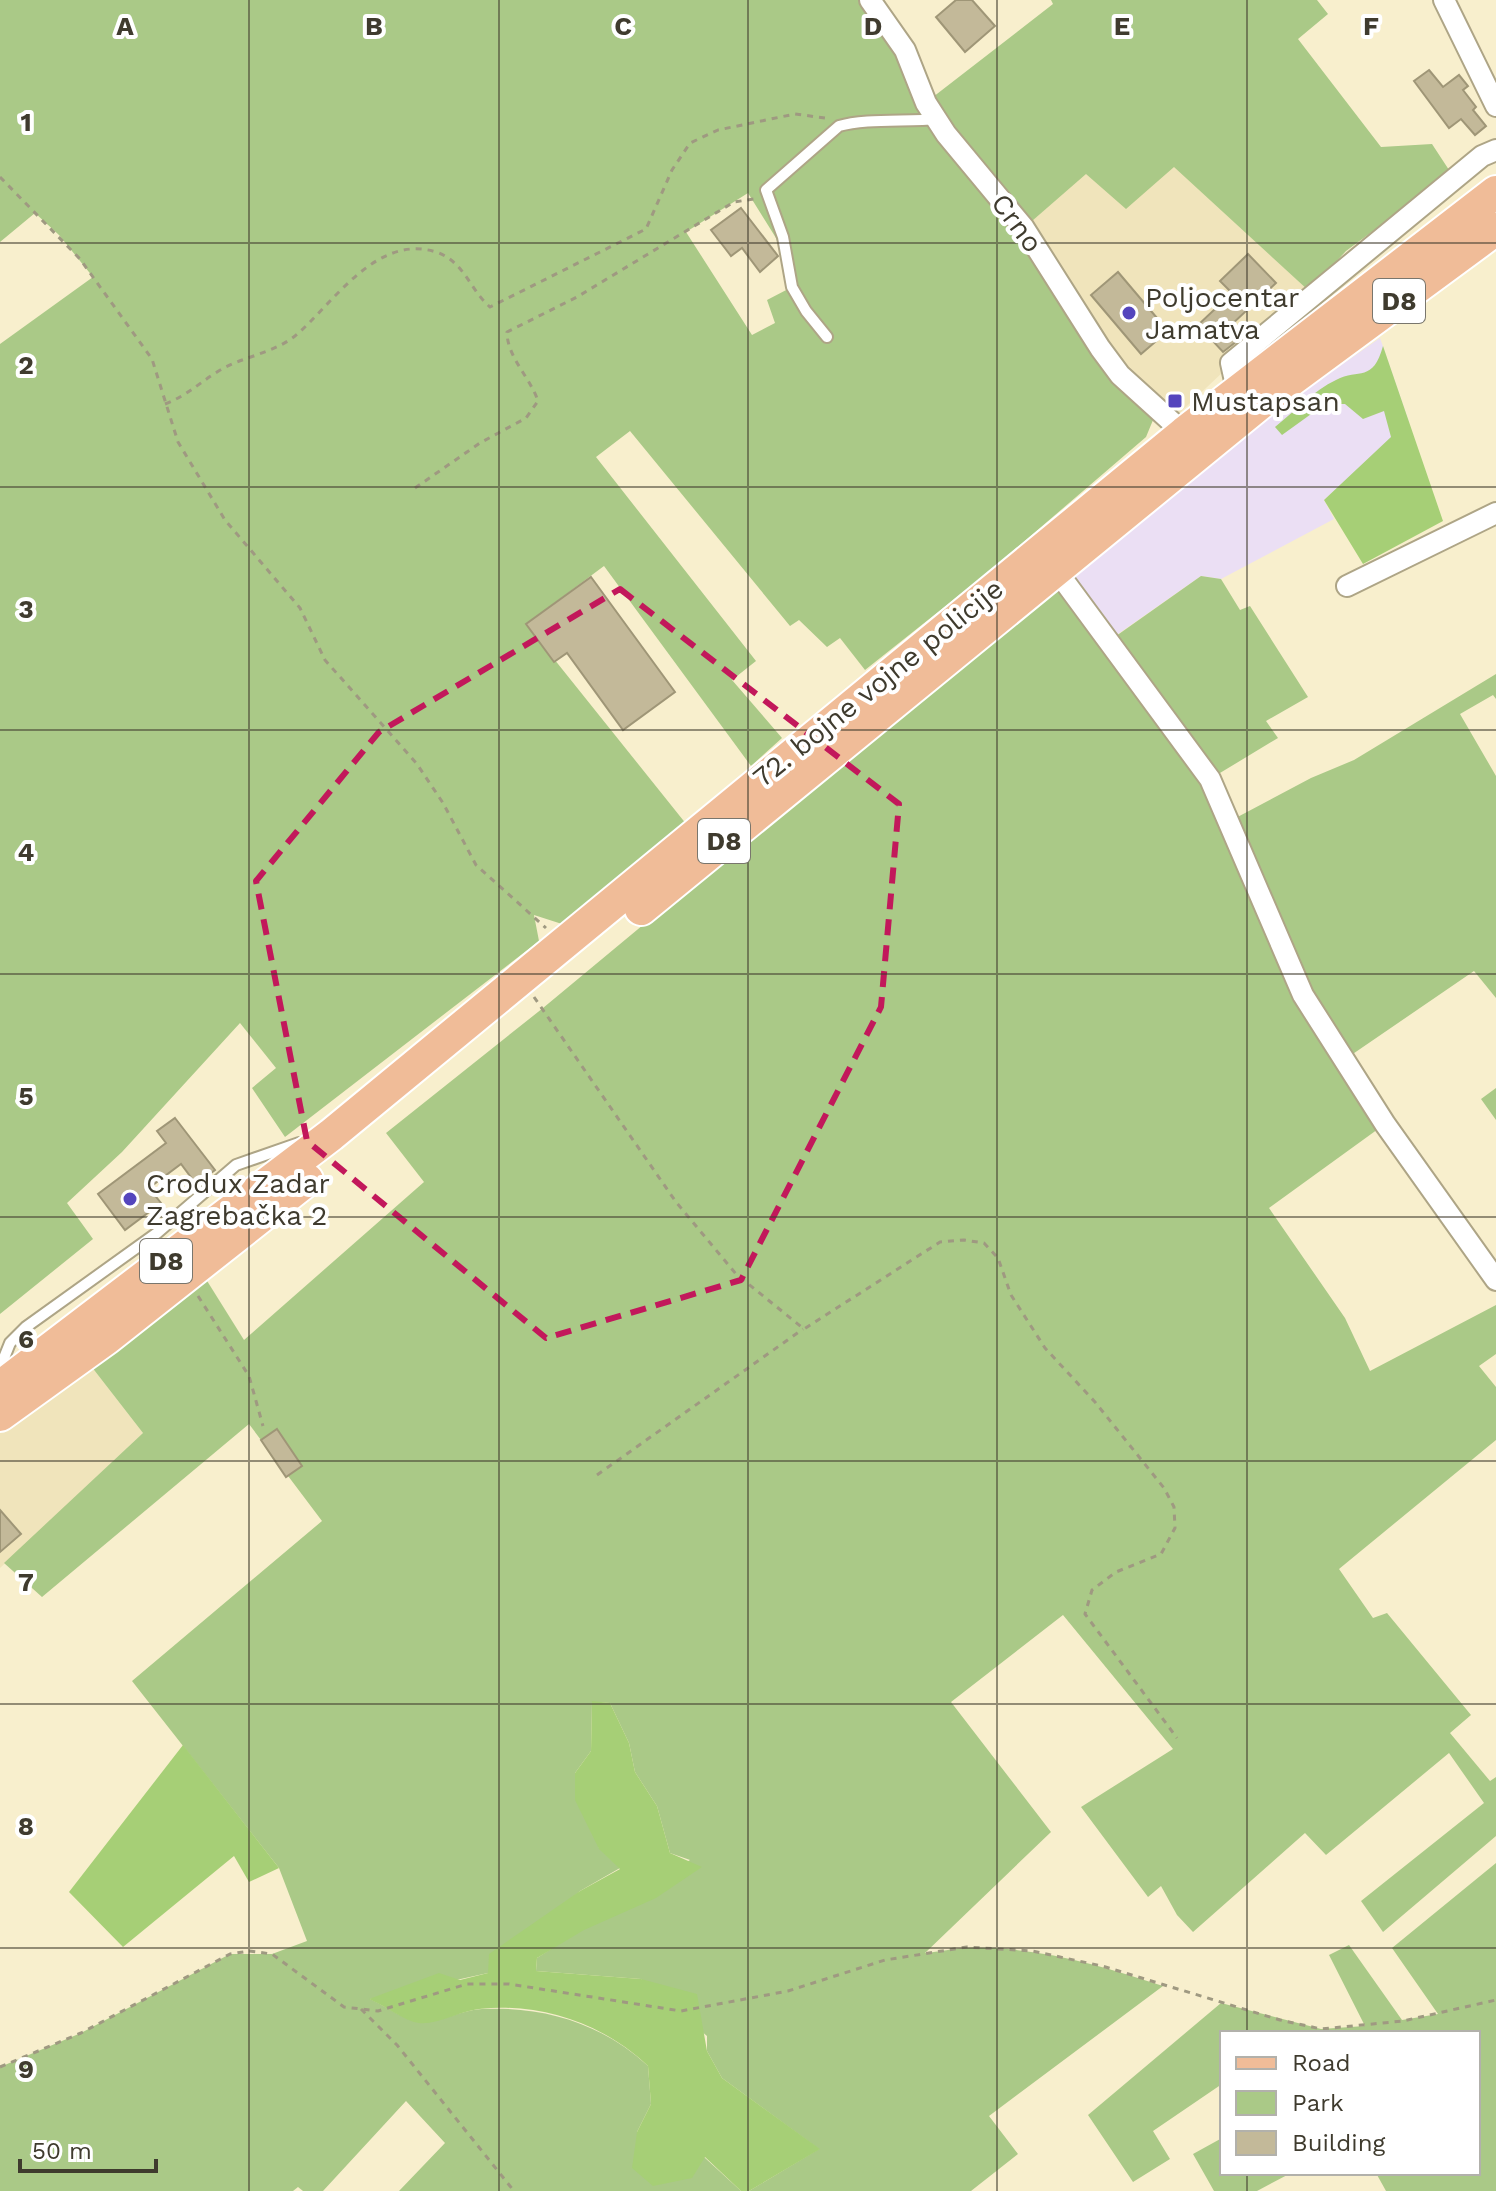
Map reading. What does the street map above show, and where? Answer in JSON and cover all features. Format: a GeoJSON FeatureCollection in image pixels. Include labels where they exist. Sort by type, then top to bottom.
{"type":"FeatureCollection","features":[{"type":"Feature","properties":{"kind":"main road","name":"72. bojne vojne policije"},"geometry":{"type":"LineString","coordinates":[[0,1387],[331,1135],[563,947],[883,677],[1237,390],[1496,192]]}},
{"type":"Feature","properties":{"kind":"main road","name":"72. bojne vojne policije"},"geometry":{"type":"LineString","coordinates":[[0,1415],[187,1275],[534,997],[1269,396],[1496,229]]}},
{"type":"Feature","properties":{"kind":"street","name":"Crno"},"geometry":{"type":"LineString","coordinates":[[870,0],[905,50],[937,119],[1024,228],[1120,375],[1184,433]]}},
{"type":"Feature","properties":{"kind":"street"},"geometry":{"type":"LineString","coordinates":[[1444,0],[1496,106]]}},
{"type":"Feature","properties":{"kind":"street"},"geometry":{"type":"LineString","coordinates":[[1237,390],[1231,363],[1470,165],[1496,150]]}},
{"type":"Feature","properties":{"kind":"street"},"geometry":{"type":"LineString","coordinates":[[1347,586],[1496,513]]}},
{"type":"Feature","properties":{"kind":"street"},"geometry":{"type":"LineString","coordinates":[[1056,570],[1210,779],[1303,995],[1385,1124],[1496,1280]]}},
{"type":"Feature","properties":{"kind":"lane"},"geometry":{"type":"LineString","coordinates":[[827,337],[792,287],[783,237],[766,190],[839,126],[852,122],[898,123],[937,119]]}},
{"type":"Feature","properties":{"kind":"lane"},"geometry":{"type":"LineString","coordinates":[[0,1368],[10,1343],[26,1327],[157,1233],[236,1165],[316,1137],[331,1135]]}},
{"type":"Feature","properties":{"kind":"path"},"geometry":{"type":"LineString","coordinates":[[165,404],[187,396],[218,371],[294,336],[324,304],[390,254],[418,249],[438,252],[466,273],[481,300],[490,307],[646,229],[672,170],[690,143],[718,130],[795,114],[821,116],[839,126]]}},
{"type":"Feature","properties":{"kind":"path"},"geometry":{"type":"LineString","coordinates":[[0,177],[87,268],[152,359],[178,442],[225,520],[300,608],[325,660],[417,764],[443,803],[476,865],[534,915],[563,947]]}},
{"type":"Feature","properties":{"kind":"path"},"geometry":{"type":"LineString","coordinates":[[415,488],[480,443],[526,418],[538,401],[531,381],[507,347],[507,332],[577,297],[734,202],[752,200],[766,190]]}},
{"type":"Feature","properties":{"kind":"path"},"geometry":{"type":"LineString","coordinates":[[534,997],[676,1202],[736,1274],[804,1329]]}},
{"type":"Feature","properties":{"kind":"path"},"geometry":{"type":"LineString","coordinates":[[597,1475],[804,1329],[940,1242],[964,1240],[984,1243],[998,1258],[1011,1295],[1045,1348],[1095,1402],[1164,1488],[1174,1507],[1175,1528],[1161,1554],[1116,1572],[1092,1590],[1085,1614],[1177,1738]]}},
{"type":"Feature","properties":{"kind":"path"},"geometry":{"type":"LineString","coordinates":[[187,1275],[249,1376],[263,1426]]}},
{"type":"Feature","properties":{"kind":"path"},"geometry":{"type":"LineString","coordinates":[[0,2067],[81,2033],[230,1954],[249,1951],[272,1954],[344,2007],[378,2011],[467,1984],[509,1984],[681,2011],[788,1991],[885,1960],[967,1947],[1032,1951],[1102,1966],[1250,2012],[1321,2029],[1403,2021],[1496,2000]]}},
{"type":"Feature","properties":{"kind":"path"},"geometry":{"type":"LineString","coordinates":[[361,2009],[397,2045],[514,2191]]}},
{"type":"Feature","properties":{"kind":"highlighted area"},"geometry":{"type":"Polygon","coordinates":[[[620,589],[899,804],[881,1007],[741,1280],[546,1338],[307,1141],[256,881],[379,732],[620,589]]]}},
{"type":"Feature","properties":{"kind":"shaded area"},"geometry":{"type":"Polygon","coordinates":[[[1174,166],[1309,291],[1171,421],[1120,375],[1024,228],[1086,173],[1174,166]]]}},
{"type":"Feature","properties":{"kind":"shaded area"},"geometry":{"type":"Polygon","coordinates":[[[1380,338],[1409,422],[1324,500],[1334,519],[1221,579],[1201,576],[1108,641],[1062,577],[1236,438],[1380,338]]]}},
{"type":"Feature","properties":{"kind":"shaded area"},"geometry":{"type":"Polygon","coordinates":[[[91,1366],[143,1433],[0,1568],[0,1431],[91,1366]]]}},
{"type":"Feature","properties":{"kind":"green space"},"geometry":{"type":"Polygon","coordinates":[[[0,0],[865,0],[933,97],[1053,4],[1051,0],[1317,0],[1328,14],[1298,39],[1381,147],[1432,144],[1451,173],[1346,251],[1309,291],[1174,167],[1126,209],[1086,174],[1024,228],[1068,299],[1158,408],[1146,437],[991,570],[865,670],[840,638],[827,647],[799,620],[790,626],[630,431],[596,457],[756,661],[732,680],[782,738],[751,766],[604,566],[526,624],[695,835],[562,924],[534,915],[539,941],[285,1137],[252,1088],[276,1068],[240,1023],[122,1152],[67,1203],[93,1239],[0,1314],[0,344],[93,277],[59,235],[35,213],[0,242],[0,0]],[[748,193],[686,232],[752,335],[775,323],[767,300],[792,287],[776,238],[748,193]]]}},
{"type":"Feature","properties":{"kind":"green space"},"geometry":{"type":"Polygon","coordinates":[[[1383,346],[1443,521],[1363,564],[1324,500],[1391,437],[1384,411],[1363,419],[1345,404],[1325,404],[1282,435],[1275,427],[1328,384],[1370,370],[1383,346]]]}},
{"type":"Feature","properties":{"kind":"green space"},"geometry":{"type":"Polygon","coordinates":[[[1201,576],[1221,579],[1240,610],[1250,606],[1308,697],[1266,721],[1278,738],[1210,779],[1230,821],[1311,778],[1354,760],[1496,674],[1496,699],[1493,695],[1460,714],[1496,776],[1496,998],[1474,971],[1344,1060],[1385,1124],[1269,1208],[1345,1318],[1370,1371],[1496,1305],[1496,1354],[1479,1366],[1496,1387],[1496,1440],[1339,1569],[1373,1618],[1387,1613],[1471,1715],[1450,1733],[1490,1781],[1496,1777],[1496,1836],[1383,1932],[1361,1901],[1484,1803],[1449,1753],[1326,1855],[1305,1833],[1193,1932],[1177,1915],[1161,1886],[1148,1897],[1081,1807],[1173,1749],[1063,1615],[951,1702],[1051,1832],[925,1953],[968,1948],[1018,1950],[1092,1964],[1163,1986],[989,2116],[1018,2154],[971,2191],[749,2191],[819,2149],[722,2078],[707,2051],[707,2036],[641,1979],[536,1971],[537,1958],[690,1860],[670,1853],[657,1806],[635,1772],[629,1743],[610,1703],[592,1702],[591,1751],[575,1773],[599,1848],[620,1868],[580,1891],[488,1973],[370,1999],[421,2022],[482,2009],[528,2011],[572,2021],[612,2039],[648,2066],[651,2104],[637,2132],[704,2157],[741,2191],[399,2191],[445,2143],[406,2101],[323,2191],[303,2191],[298,2187],[293,2191],[0,2191],[0,2067],[81,2033],[230,1954],[272,1954],[307,1941],[279,1868],[132,1681],[322,1521],[249,1424],[42,1597],[4,1563],[143,1433],[91,1366],[204,1276],[244,1340],[424,1182],[386,1133],[543,1008],[1062,577],[1109,641],[1201,576]]]}},
{"type":"Feature","properties":{"kind":"green space"},"geometry":{"type":"Polygon","coordinates":[[[1496,1088],[1496,1120],[1481,1099],[1496,1088]]]}},
{"type":"Feature","properties":{"kind":"green space"},"geometry":{"type":"Polygon","coordinates":[[[592,1701],[610,1703],[629,1743],[635,1772],[657,1806],[670,1853],[702,1867],[656,1898],[584,1930],[537,1958],[536,1971],[641,1979],[697,1994],[707,2051],[722,2078],[820,2149],[749,2191],[741,2191],[705,2157],[692,2178],[653,2186],[632,2168],[637,2132],[651,2104],[648,2066],[612,2038],[570,2019],[525,2009],[479,2009],[419,2023],[369,1999],[439,1973],[460,1980],[488,1973],[489,1954],[580,1891],[620,1869],[599,1849],[575,1800],[575,1773],[591,1751],[592,1701]]]}},
{"type":"Feature","properties":{"kind":"green space"},"geometry":{"type":"Polygon","coordinates":[[[183,1745],[279,1868],[249,1882],[234,1856],[123,1947],[69,1892],[183,1745]]]}},
{"type":"Feature","properties":{"kind":"green space"},"geometry":{"type":"Polygon","coordinates":[[[1496,1863],[1496,2191],[1386,2191],[1377,2175],[1480,2175],[1480,2031],[1220,2031],[1220,2085],[1153,2131],[1170,2159],[1133,2182],[1088,2115],[1221,2003],[1321,2029],[1365,2026],[1329,1955],[1349,1945],[1402,2020],[1438,2014],[1392,1948],[1496,1863]]]}},
{"type":"Feature","properties":{"kind":"green space"},"geometry":{"type":"Polygon","coordinates":[[[1220,2139],[1220,2175],[1287,2175],[1257,2191],[1214,2191],[1193,2154],[1220,2139]]]}},
{"type":"Feature","properties":{"kind":"building"},"geometry":{"type":"Polygon","coordinates":[[[956,0],[972,0],[995,26],[965,52],[936,17],[956,0]]]}},
{"type":"Feature","properties":{"kind":"building"},"geometry":{"type":"Polygon","coordinates":[[[1429,70],[1443,87],[1459,75],[1468,86],[1463,90],[1476,107],[1473,110],[1486,126],[1475,135],[1461,119],[1449,128],[1414,81],[1429,70]]]}},
{"type":"Feature","properties":{"kind":"building"},"geometry":{"type":"Polygon","coordinates":[[[741,208],[778,256],[760,272],[742,248],[731,256],[711,230],[741,208]]]}},
{"type":"Feature","properties":{"kind":"building"},"geometry":{"type":"Polygon","coordinates":[[[1248,254],[1276,283],[1230,326],[1241,338],[1223,352],[1198,325],[1232,293],[1220,281],[1248,254]]]}},
{"type":"Feature","properties":{"kind":"building"},"geometry":{"type":"Polygon","coordinates":[[[1118,272],[1168,331],[1141,354],[1091,295],[1118,272]]]}},
{"type":"Feature","properties":{"kind":"building"},"geometry":{"type":"Polygon","coordinates":[[[591,577],[675,692],[623,730],[567,653],[554,662],[526,624],[591,577]]]}},
{"type":"Feature","properties":{"kind":"building"},"geometry":{"type":"Polygon","coordinates":[[[175,1118],[215,1170],[196,1184],[181,1164],[149,1188],[161,1203],[125,1230],[98,1194],[166,1143],[157,1131],[175,1118]]]}},
{"type":"Feature","properties":{"kind":"building"},"geometry":{"type":"Polygon","coordinates":[[[277,1429],[302,1466],[286,1477],[261,1440],[277,1429]]]}},
{"type":"Feature","properties":{"kind":"building"},"geometry":{"type":"Polygon","coordinates":[[[0,1510],[21,1534],[0,1552],[0,1510]]]}},
{"type":"Feature","properties":{"kind":"place","name":"Poljocentar Jamatva"},"geometry":{"type":"Point","coordinates":[1129,313]}},
{"type":"Feature","properties":{"kind":"place","name":"Mustapsan"},"geometry":{"type":"Point","coordinates":[1175,401]}},
{"type":"Feature","properties":{"kind":"place","name":"Crodux Zadar Zagrebačka 2"},"geometry":{"type":"Point","coordinates":[130,1199]}}]}
